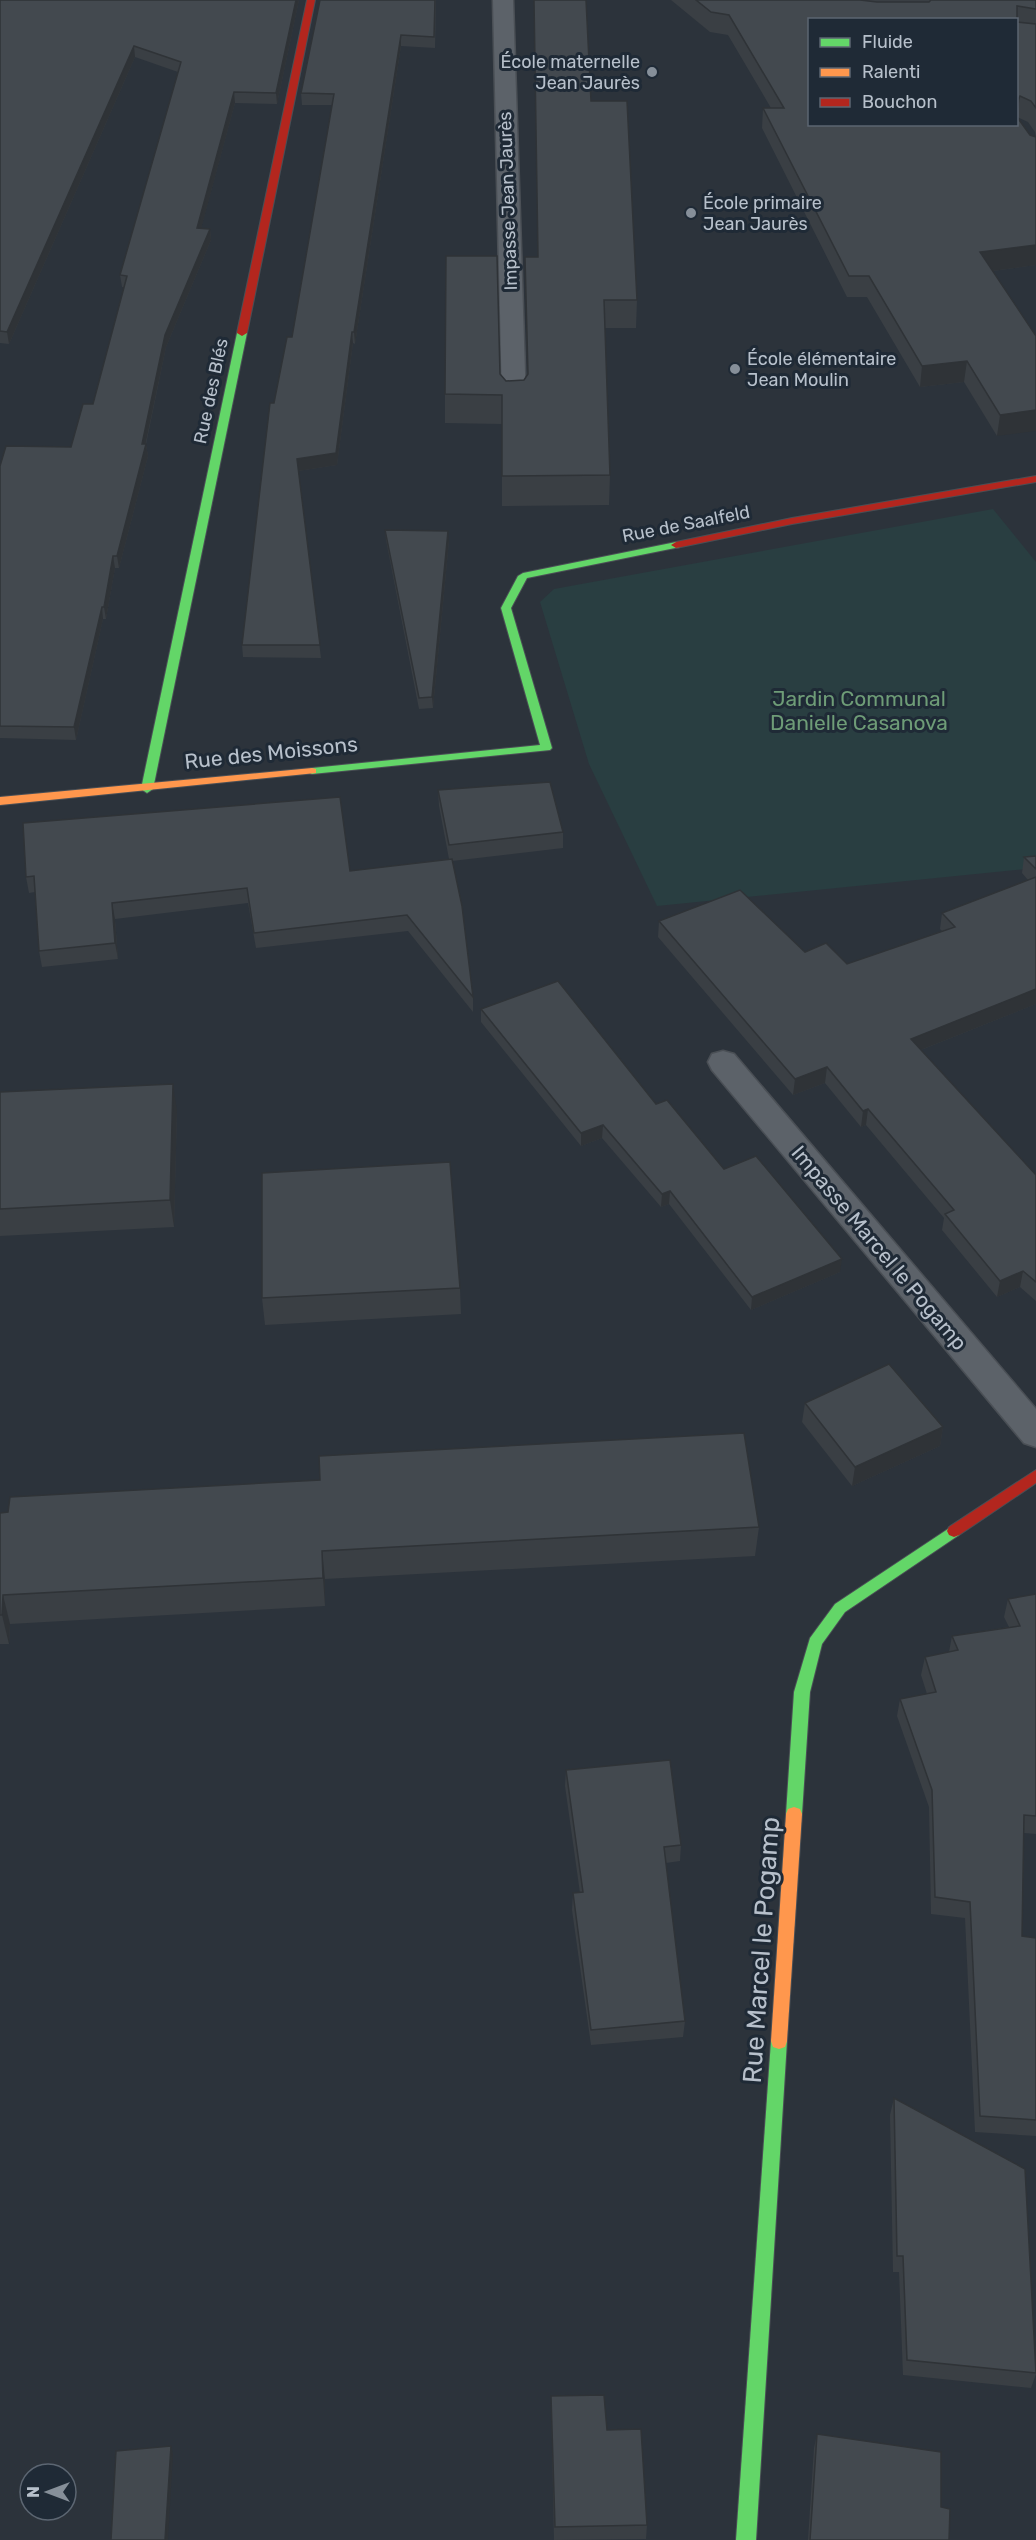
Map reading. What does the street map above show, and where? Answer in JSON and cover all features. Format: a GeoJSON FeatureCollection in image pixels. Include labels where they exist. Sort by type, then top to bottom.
{"type":"FeatureCollection","features":[{"type":"Feature","properties":{"kind":"street","name":"Rue des Blés"},"geometry":{"type":"LineString","coordinates":[[147,789],[311,0]]}},
{"type":"Feature","properties":{"kind":"street","name":"Impasse Jean Jaurès"},"geometry":{"type":"LineString","coordinates":[[503,0],[514,403]]}},
{"type":"Feature","properties":{"kind":"street","name":"Rue de Saalfeld"},"geometry":{"type":"LineString","coordinates":[[546,748],[506,608],[523,576],[792,521],[1036,479]]}},
{"type":"Feature","properties":{"kind":"street","name":"Rue des Moissons"},"geometry":{"type":"LineString","coordinates":[[0,801],[147,789],[546,748]]}},
{"type":"Feature","properties":{"kind":"street","name":"Impasse Marcel le Pogamp"},"geometry":{"type":"LineString","coordinates":[[723,1062],[1036,1433]]}},
{"type":"Feature","properties":{"kind":"street","name":"Rue Marcel le Pogamp"},"geometry":{"type":"LineString","coordinates":[[746,2540],[802,1692],[815,1642],[840,1608],[1036,1476]]}},
{"type":"Feature","properties":{"kind":"green space","name":"Jardin Communal Danielle Casanova"},"geometry":{"type":"Polygon","coordinates":[[[993,509],[1036,562],[1036,868],[657,906],[589,764],[540,602],[554,589],[993,509]]]}},
{"type":"Feature","properties":{"kind":"building"},"geometry":{"type":"Polygon","coordinates":[[[0,0],[296,0],[276,93],[234,92],[197,228],[210,229],[165,335],[142,444],[146,444],[117,556],[113,556],[104,607],[102,607],[74,727],[0,726],[0,466],[6,446],[71,447],[83,404],[93,404],[127,276],[120,275],[181,62],[134,46],[7,332],[0,331],[0,0]]]}},
{"type":"Feature","properties":{"kind":"building"},"geometry":{"type":"Polygon","coordinates":[[[320,0],[435,0],[434,37],[401,35],[354,332],[352,332],[336,453],[297,459],[320,645],[242,645],[270,403],[274,403],[287,337],[292,337],[334,94],[301,93],[320,0]]]}},
{"type":"Feature","properties":{"kind":"building"},"geometry":{"type":"Polygon","coordinates":[[[534,0],[586,0],[591,101],[627,101],[637,300],[604,300],[610,475],[502,476],[502,395],[445,394],[446,256],[497,256],[500,374],[506,381],[524,380],[528,374],[525,257],[538,257],[534,0]]]}},
{"type":"Feature","properties":{"kind":"building"},"geometry":{"type":"Polygon","coordinates":[[[696,0],[929,2],[931,0],[1036,0],[1036,9],[1017,6],[1017,18],[808,18],[808,126],[1018,126],[1018,118],[1030,135],[1036,137],[1036,245],[980,252],[1036,336],[1036,410],[1000,415],[967,361],[922,366],[869,276],[849,276],[763,108],[784,108],[729,15],[711,12],[696,0]]]}},
{"type":"Feature","properties":{"kind":"building"},"geometry":{"type":"Polygon","coordinates":[[[1018,22],[1036,24],[1036,108],[1031,101],[1020,96],[1018,99],[1018,22]]]}},
{"type":"Feature","properties":{"kind":"building"},"geometry":{"type":"Polygon","coordinates":[[[385,530],[448,531],[432,697],[419,698],[385,530]]]}},
{"type":"Feature","properties":{"kind":"building"},"geometry":{"type":"Polygon","coordinates":[[[550,782],[563,832],[449,845],[438,790],[550,782]]]}},
{"type":"Feature","properties":{"kind":"building"},"geometry":{"type":"Polygon","coordinates":[[[340,797],[350,871],[452,859],[462,906],[473,997],[407,915],[254,933],[247,888],[112,903],[115,943],[39,951],[34,876],[26,877],[23,823],[340,797]]]}},
{"type":"Feature","properties":{"kind":"building"},"geometry":{"type":"Polygon","coordinates":[[[1036,856],[1036,869],[1024,857],[1036,856]]]}},
{"type":"Feature","properties":{"kind":"building"},"geometry":{"type":"Polygon","coordinates":[[[1036,877],[1036,989],[911,1039],[1036,1175],[1036,1282],[1023,1271],[1000,1281],[945,1214],[954,1210],[868,1109],[863,1111],[827,1067],[795,1079],[659,921],[740,890],[805,952],[826,943],[847,964],[955,927],[942,913],[1036,877]]]}},
{"type":"Feature","properties":{"kind":"building"},"geometry":{"type":"Polygon","coordinates":[[[558,981],[656,1104],[667,1100],[724,1169],[756,1156],[842,1259],[752,1297],[670,1191],[662,1194],[603,1125],[581,1133],[481,1009],[558,981]]]}},
{"type":"Feature","properties":{"kind":"building"},"geometry":{"type":"Polygon","coordinates":[[[173,1084],[170,1200],[0,1209],[0,1092],[173,1084]]]}},
{"type":"Feature","properties":{"kind":"building"},"geometry":{"type":"Polygon","coordinates":[[[450,1162],[460,1288],[262,1298],[262,1173],[450,1162]]]}},
{"type":"Feature","properties":{"kind":"building"},"geometry":{"type":"Polygon","coordinates":[[[889,1364],[943,1427],[855,1467],[805,1403],[889,1364]]]}},
{"type":"Feature","properties":{"kind":"building"},"geometry":{"type":"Polygon","coordinates":[[[744,1433],[759,1527],[322,1551],[323,1578],[3,1595],[2,1615],[0,1615],[0,1513],[8,1512],[10,1497],[320,1480],[319,1456],[744,1433]]]}},
{"type":"Feature","properties":{"kind":"building"},"geometry":{"type":"Polygon","coordinates":[[[1036,1594],[1036,1816],[1024,1815],[1022,1936],[1036,1938],[1036,2120],[980,2116],[970,1902],[935,1897],[932,1790],[900,1699],[936,1692],[925,1657],[958,1650],[952,1636],[1020,1626],[1008,1599],[1036,1594]]]}},
{"type":"Feature","properties":{"kind":"building"},"geometry":{"type":"Polygon","coordinates":[[[670,1760],[681,1845],[664,1847],[685,2021],[591,2030],[573,1893],[583,1892],[566,1770],[670,1760]]]}},
{"type":"Feature","properties":{"kind":"building"},"geometry":{"type":"Polygon","coordinates":[[[894,2098],[1025,2169],[1036,2373],[907,2360],[903,2256],[897,2256],[894,2098]]]}},
{"type":"Feature","properties":{"kind":"building"},"geometry":{"type":"Polygon","coordinates":[[[604,2395],[607,2430],[641,2429],[647,2525],[555,2527],[551,2396],[604,2395]]]}},
{"type":"Feature","properties":{"kind":"building"},"geometry":{"type":"Polygon","coordinates":[[[817,2434],[941,2452],[941,2507],[950,2509],[949,2540],[810,2540],[817,2434]]]}},
{"type":"Feature","properties":{"kind":"building"},"geometry":{"type":"Polygon","coordinates":[[[171,2446],[165,2540],[111,2540],[116,2451],[171,2446]]]}},
{"type":"Feature","properties":{"kind":"traffic: fast"},"geometry":{"type":"LineString","coordinates":[[147,789],[242,333]]}},
{"type":"Feature","properties":{"kind":"traffic: fast"},"geometry":{"type":"LineString","coordinates":[[312,771],[546,748],[506,608],[523,576],[676,545]]}},
{"type":"Feature","properties":{"kind":"traffic: fast"},"geometry":{"type":"LineString","coordinates":[[794,1814],[802,1692],[815,1642],[840,1608],[954,1531]]}},
{"type":"Feature","properties":{"kind":"traffic: fast"},"geometry":{"type":"LineString","coordinates":[[746,2540],[779,2041]]}},
{"type":"Feature","properties":{"kind":"traffic: slow"},"geometry":{"type":"LineString","coordinates":[[0,801],[312,771]]}},
{"type":"Feature","properties":{"kind":"traffic: slow"},"geometry":{"type":"LineString","coordinates":[[779,2041],[794,1814]]}},
{"type":"Feature","properties":{"kind":"traffic: jam"},"geometry":{"type":"LineString","coordinates":[[242,333],[311,0]]}},
{"type":"Feature","properties":{"kind":"traffic: jam"},"geometry":{"type":"LineString","coordinates":[[676,545],[792,521],[1036,479]]}},
{"type":"Feature","properties":{"kind":"traffic: jam"},"geometry":{"type":"LineString","coordinates":[[954,1531],[1036,1476]]}},
{"type":"Feature","properties":{"kind":"place","name":"École maternelle Jean Jaurès"},"geometry":{"type":"Point","coordinates":[652,72]}},
{"type":"Feature","properties":{"kind":"place","name":"École primaire Jean Jaurès"},"geometry":{"type":"Point","coordinates":[691,213]}},
{"type":"Feature","properties":{"kind":"place","name":"École élémentaire Jean Moulin"},"geometry":{"type":"Point","coordinates":[735,369]}}]}
